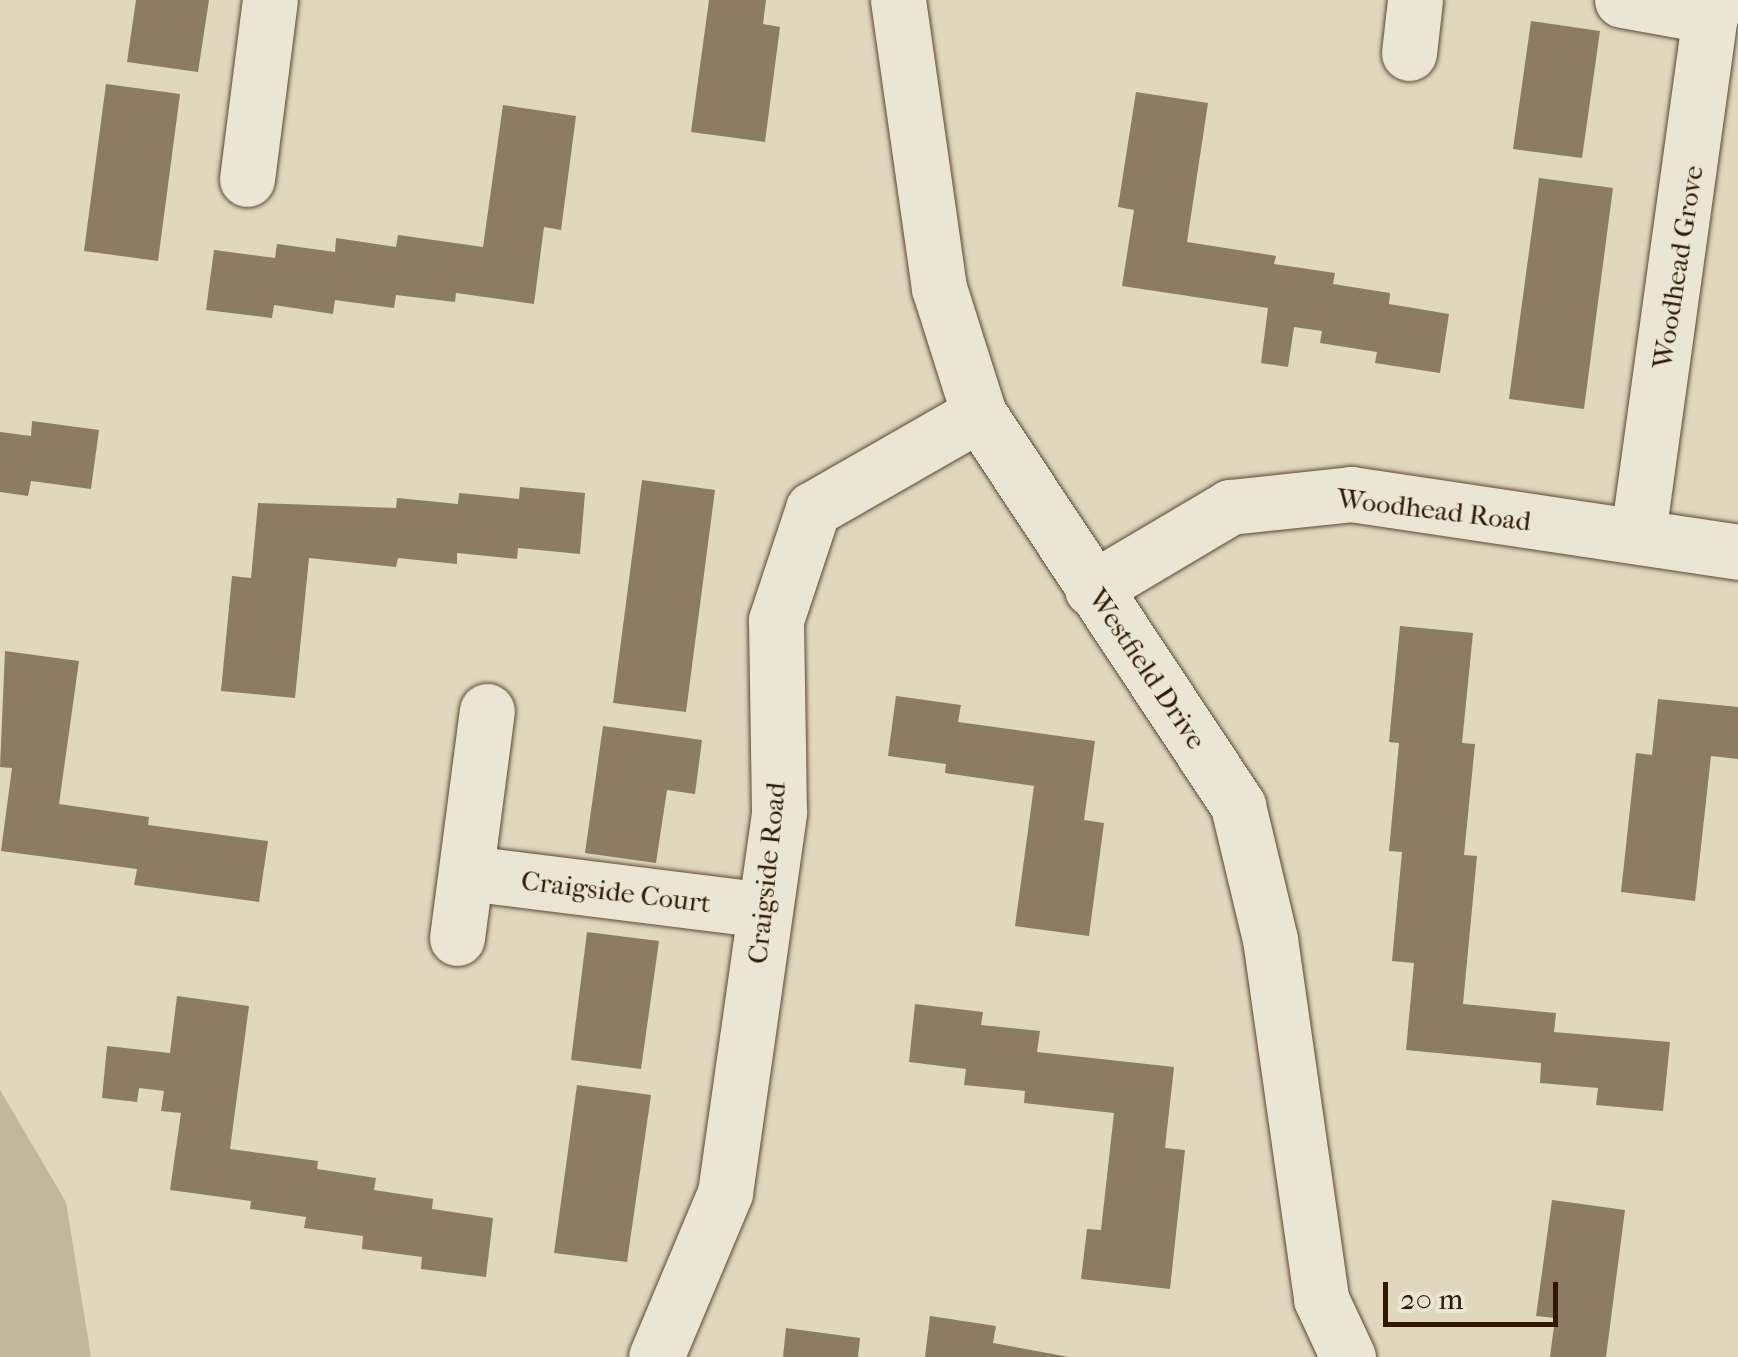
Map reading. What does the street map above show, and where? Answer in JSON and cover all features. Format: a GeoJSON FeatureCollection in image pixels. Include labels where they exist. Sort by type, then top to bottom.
{"type":"FeatureCollection","features":[{"type":"Feature","properties":{"kind":"street"},"geometry":{"type":"LineString","coordinates":[[247,179],[270,0]]}},
{"type":"Feature","properties":{"kind":"street","name":"Westfield Drive"},"geometry":{"type":"LineString","coordinates":[[898,0],[938,288],[979,414],[1238,806],[1270,939],[1321,1299],[1348,1357]]}},
{"type":"Feature","properties":{"kind":"street"},"geometry":{"type":"LineString","coordinates":[[1622,0],[1712,8]]}},
{"type":"Feature","properties":{"kind":"street","name":"Woodhead Grove"},"geometry":{"type":"LineString","coordinates":[[1638,534],[1712,8]]}},
{"type":"Feature","properties":{"kind":"street","name":"Craigside Road"},"geometry":{"type":"LineString","coordinates":[[656,1357],[726,1193],[779,812],[776,620],[813,509],[979,414]]}},
{"type":"Feature","properties":{"kind":"street","name":"Woodhead Road"},"geometry":{"type":"LineString","coordinates":[[1092,589],[1230,507],[1351,494],[1738,552]]}},
{"type":"Feature","properties":{"kind":"street"},"geometry":{"type":"LineString","coordinates":[[457,938],[487,711]]}},
{"type":"Feature","properties":{"kind":"street","name":"Craigside Court"},"geometry":{"type":"LineString","coordinates":[[468,873],[766,910]]}},
{"type":"Feature","properties":{"kind":"shaded area"},"geometry":{"type":"Polygon","coordinates":[[[0,1090],[66,1202],[91,1357],[0,1357],[0,1090]]]}},
{"type":"Feature","properties":{"kind":"building"},"geometry":{"type":"Polygon","coordinates":[[[136,0],[209,0],[198,72],[127,62],[136,0]]]}},
{"type":"Feature","properties":{"kind":"building"},"geometry":{"type":"Polygon","coordinates":[[[709,0],[766,0],[763,24],[780,27],[765,142],[691,132],[709,0]]]}},
{"type":"Feature","properties":{"kind":"building"},"geometry":{"type":"Polygon","coordinates":[[[1531,21],[1600,31],[1582,158],[1513,149],[1531,21]]]}},
{"type":"Feature","properties":{"kind":"building"},"geometry":{"type":"Polygon","coordinates":[[[106,84],[180,94],[158,261],[84,251],[106,84]]]}},
{"type":"Feature","properties":{"kind":"building"},"geometry":{"type":"Polygon","coordinates":[[[1136,92],[1208,103],[1187,242],[1276,256],[1274,264],[1335,273],[1333,284],[1390,293],[1389,304],[1449,314],[1440,373],[1375,363],[1377,352],[1320,343],[1322,331],[1294,327],[1288,367],[1261,363],[1268,308],[1122,286],[1134,210],[1118,207],[1136,92]]]}},
{"type":"Feature","properties":{"kind":"building"},"geometry":{"type":"Polygon","coordinates":[[[503,105],[576,116],[561,230],[544,227],[534,304],[456,293],[455,302],[396,295],[394,308],[335,300],[333,314],[274,305],[272,318],[206,310],[214,250],[275,258],[277,244],[335,252],[336,238],[396,247],[398,235],[483,247],[503,105]]]}},
{"type":"Feature","properties":{"kind":"building"},"geometry":{"type":"Polygon","coordinates":[[[1539,178],[1613,188],[1584,409],[1509,399],[1539,178]]]}},
{"type":"Feature","properties":{"kind":"building"},"geometry":{"type":"Polygon","coordinates":[[[32,421],[99,430],[91,489],[31,481],[28,496],[0,492],[0,432],[31,436],[32,421]]]}},
{"type":"Feature","properties":{"kind":"building"},"geometry":{"type":"Polygon","coordinates":[[[642,480],[715,490],[686,712],[613,703],[642,480]]]}},
{"type":"Feature","properties":{"kind":"building"},"geometry":{"type":"Polygon","coordinates":[[[520,487],[585,493],[580,554],[518,548],[517,559],[457,553],[457,564],[398,558],[396,567],[309,558],[295,698],[221,691],[232,576],[251,578],[258,503],[396,508],[397,498],[458,504],[459,493],[519,499],[520,487]]]}},
{"type":"Feature","properties":{"kind":"building"},"geometry":{"type":"Polygon","coordinates":[[[1400,626],[1473,633],[1462,743],[1475,744],[1464,855],[1477,856],[1463,1004],[1556,1013],[1554,1032],[1670,1042],[1663,1111],[1596,1105],[1598,1088],[1540,1083],[1541,1063],[1406,1050],[1414,963],[1392,961],[1402,852],[1389,851],[1399,743],[1389,742],[1400,626]]]}},
{"type":"Feature","properties":{"kind":"building"},"geometry":{"type":"Polygon","coordinates":[[[5,651],[79,661],[59,804],[149,817],[148,825],[268,841],[259,902],[134,885],[137,869],[1,851],[12,768],[0,767],[5,651]]]}},
{"type":"Feature","properties":{"kind":"building"},"geometry":{"type":"Polygon","coordinates":[[[896,696],[961,705],[958,722],[1095,741],[1084,820],[1104,823],[1089,936],[1015,926],[1034,786],[945,773],[946,764],[888,756],[896,696]]]}},
{"type":"Feature","properties":{"kind":"building"},"geometry":{"type":"Polygon","coordinates":[[[1658,699],[1738,707],[1738,759],[1711,756],[1695,901],[1621,892],[1636,753],[1652,755],[1658,699]]]}},
{"type":"Feature","properties":{"kind":"building"},"geometry":{"type":"Polygon","coordinates":[[[603,726],[702,740],[695,794],[667,790],[656,863],[585,853],[603,726]]]}},
{"type":"Feature","properties":{"kind":"building"},"geometry":{"type":"Polygon","coordinates":[[[587,932],[659,941],[641,1069],[571,1060],[587,932]]]}},
{"type":"Feature","properties":{"kind":"building"},"geometry":{"type":"Polygon","coordinates":[[[177,996],[249,1006],[230,1149],[318,1161],[317,1169],[376,1178],[374,1190],[433,1199],[432,1209],[493,1218],[486,1277],[421,1269],[422,1257],[362,1249],[363,1236],[304,1228],[306,1217],[250,1209],[251,1201],[170,1190],[181,1113],[161,1111],[164,1091],[139,1088],[137,1102],[102,1098],[107,1046],[170,1053],[177,996]]]}},
{"type":"Feature","properties":{"kind":"building"},"geometry":{"type":"Polygon","coordinates":[[[915,1004],[983,1012],[981,1025],[1040,1031],[1037,1052],[1174,1067],[1165,1148],[1185,1150],[1170,1289],[1081,1279],[1087,1229],[1101,1230],[1114,1113],[1024,1103],[1025,1091],[964,1085],[966,1069],[909,1062],[915,1004]]]}},
{"type":"Feature","properties":{"kind":"building"},"geometry":{"type":"Polygon","coordinates":[[[577,1085],[651,1095],[627,1262],[554,1253],[577,1085]]]}},
{"type":"Feature","properties":{"kind":"building"},"geometry":{"type":"Polygon","coordinates":[[[1552,1200],[1625,1210],[1606,1357],[1550,1357],[1555,1318],[1536,1316],[1552,1200]]]}},
{"type":"Feature","properties":{"kind":"building"},"geometry":{"type":"Polygon","coordinates":[[[930,1316],[996,1326],[993,1343],[1069,1357],[925,1357],[930,1316]]]}},
{"type":"Feature","properties":{"kind":"building"},"geometry":{"type":"Polygon","coordinates":[[[786,1328],[860,1338],[858,1357],[783,1357],[786,1328]]]}}]}
